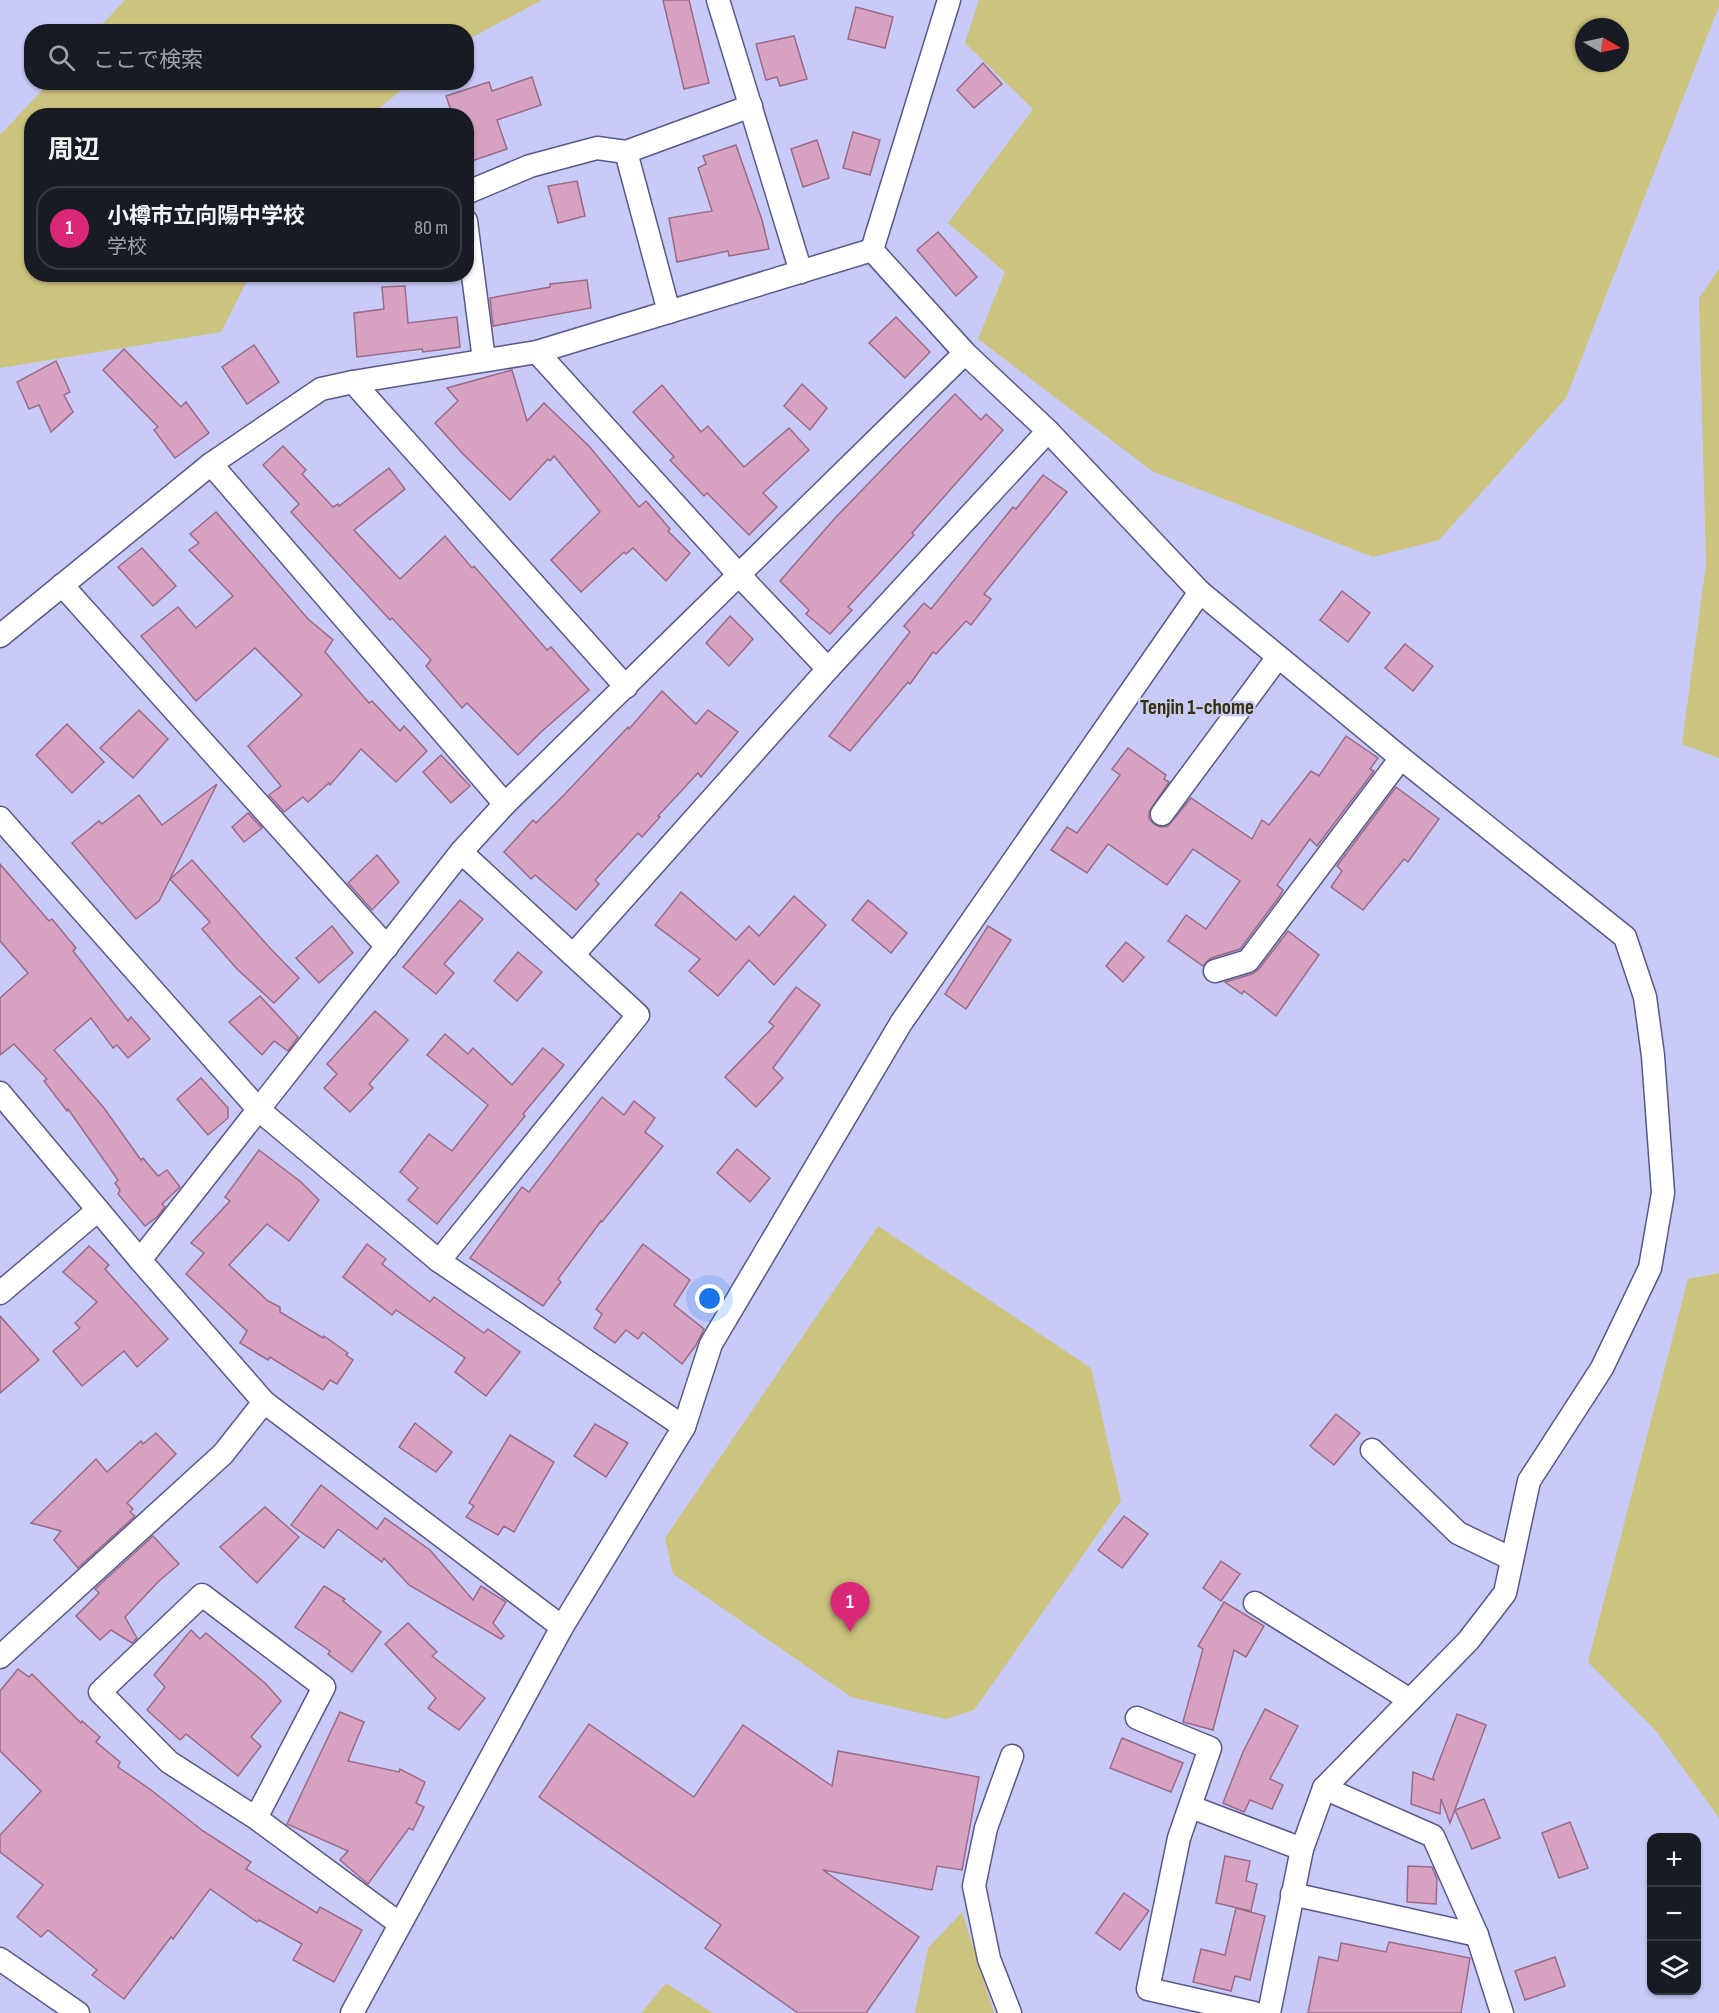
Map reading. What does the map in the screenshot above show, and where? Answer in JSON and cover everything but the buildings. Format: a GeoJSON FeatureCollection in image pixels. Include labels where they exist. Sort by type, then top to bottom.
{"type":"FeatureCollection","features":[{"type":"Feature","properties":{"kind":"street"},"geometry":{"type":"LineString","coordinates":[[718,0],[801,272]]}},
{"type":"Feature","properties":{"kind":"street"},"geometry":{"type":"LineString","coordinates":[[872,250],[949,0]]}},
{"type":"Feature","properties":{"kind":"street"},"geometry":{"type":"LineString","coordinates":[[474,190],[530,166],[597,148],[626,152],[751,106]]}},
{"type":"Feature","properties":{"kind":"street"},"geometry":{"type":"LineString","coordinates":[[626,152],[669,312]]}},
{"type":"Feature","properties":{"kind":"street"},"geometry":{"type":"LineString","coordinates":[[0,636],[210,464],[321,389],[537,352],[872,250]]}},
{"type":"Feature","properties":{"kind":"street"},"geometry":{"type":"LineString","coordinates":[[872,250],[965,352],[1048,431],[1200,592],[1401,758],[1625,937],[1645,997],[1653,1056],[1663,1193],[1650,1268],[1602,1368],[1529,1481],[1505,1593],[1468,1641],[1324,1788],[1302,1850],[1269,2013]]}},
{"type":"Feature","properties":{"kind":"street"},"geometry":{"type":"LineString","coordinates":[[474,282],[484,360]]}},
{"type":"Feature","properties":{"kind":"street"},"geometry":{"type":"LineString","coordinates":[[537,352],[740,576],[828,669]]}},
{"type":"Feature","properties":{"kind":"street"},"geometry":{"type":"LineString","coordinates":[[140,1260],[461,852],[505,804],[740,576],[965,352]]}},
{"type":"Feature","properties":{"kind":"street"},"geometry":{"type":"LineString","coordinates":[[353,382],[626,687]]}},
{"type":"Feature","properties":{"kind":"street"},"geometry":{"type":"LineString","coordinates":[[573,955],[828,669],[1048,431]]}},
{"type":"Feature","properties":{"kind":"street"},"geometry":{"type":"LineString","coordinates":[[210,464],[505,804]]}},
{"type":"Feature","properties":{"kind":"street"},"geometry":{"type":"LineString","coordinates":[[62,585],[387,947]]}},
{"type":"Feature","properties":{"kind":"street"},"geometry":{"type":"LineString","coordinates":[[352,2013],[562,1627],[684,1427],[711,1344],[901,1023],[1200,592]]}},
{"type":"Feature","properties":{"kind":"street"},"geometry":{"type":"LineString","coordinates":[[1162,814],[1278,657]]}},
{"type":"Feature","properties":{"kind":"street"},"geometry":{"type":"LineString","coordinates":[[1215,971],[1248,961],[1401,758]]}},
{"type":"Feature","properties":{"kind":"street"},"geometry":{"type":"LineString","coordinates":[[0,818],[259,1110],[439,1261],[684,1427]]}},
{"type":"Feature","properties":{"kind":"street"},"geometry":{"type":"LineString","coordinates":[[439,1261],[638,1015],[461,852]]}},
{"type":"Feature","properties":{"kind":"street"},"geometry":{"type":"LineString","coordinates":[[0,1094],[264,1402],[562,1627]]}},
{"type":"Feature","properties":{"kind":"street"},"geometry":{"type":"LineString","coordinates":[[0,1293],[98,1210]]}},
{"type":"Feature","properties":{"kind":"street"},"geometry":{"type":"LineString","coordinates":[[0,1657],[223,1454],[264,1402]]}},
{"type":"Feature","properties":{"kind":"street"},"geometry":{"type":"LineString","coordinates":[[1372,1450],[1458,1533],[1512,1559]]}},
{"type":"Feature","properties":{"kind":"street"},"geometry":{"type":"LineString","coordinates":[[256,1818],[324,1687],[202,1595],[100,1692],[169,1762],[256,1818],[400,1924]]}},
{"type":"Feature","properties":{"kind":"street"},"geometry":{"type":"LineString","coordinates":[[1255,1603],[1410,1700]]}},
{"type":"Feature","properties":{"kind":"street"},"geometry":{"type":"LineString","coordinates":[[1137,1718],[1210,1748],[1179,1839],[1148,1989],[1254,2013]]}},
{"type":"Feature","properties":{"kind":"street"},"geometry":{"type":"LineString","coordinates":[[1010,2013],[989,1959],[974,1886],[986,1828],[1012,1756]]}},
{"type":"Feature","properties":{"kind":"street"},"geometry":{"type":"LineString","coordinates":[[1324,1788],[1433,1836],[1477,1935],[1502,2013]]}},
{"type":"Feature","properties":{"kind":"street"},"geometry":{"type":"LineString","coordinates":[[1191,1807],[1302,1850]]}},
{"type":"Feature","properties":{"kind":"street"},"geometry":{"type":"LineString","coordinates":[[1292,1894],[1477,1935]]}},
{"type":"Feature","properties":{"kind":"street"},"geometry":{"type":"LineString","coordinates":[[0,1959],[78,2013]]}},
{"type":"Feature","properties":{"kind":"shaded area"},"geometry":{"type":"Polygon","coordinates":[[[125,0],[542,0],[474,36],[474,24],[103,24],[125,0]]]}},
{"type":"Feature","properties":{"kind":"shaded area"},"geometry":{"type":"Polygon","coordinates":[[[979,0],[1719,0],[1719,6],[1566,398],[1439,540],[1373,557],[1152,471],[978,339],[1005,272],[948,223],[1033,109],[965,43],[979,0]]]}},
{"type":"Feature","properties":{"kind":"shaded area"},"geometry":{"type":"Polygon","coordinates":[[[42,90],[401,90],[380,108],[25,108],[42,90]]]}},
{"type":"Feature","properties":{"kind":"shaded area"},"geometry":{"type":"Polygon","coordinates":[[[24,110],[24,282],[246,282],[221,332],[0,368],[0,135],[24,110]]]}},
{"type":"Feature","properties":{"kind":"shaded area"},"geometry":{"type":"Polygon","coordinates":[[[1719,269],[1719,758],[1682,744],[1706,564],[1699,298],[1719,269]]]}},
{"type":"Feature","properties":{"kind":"shaded area"},"geometry":{"type":"Polygon","coordinates":[[[878,1226],[1091,1368],[1121,1501],[974,1710],[946,1719],[851,1697],[673,1574],[665,1538],[878,1226]]]}},
{"type":"Feature","properties":{"kind":"shaded area"},"geometry":{"type":"Polygon","coordinates":[[[1719,1273],[1719,1818],[1656,1731],[1588,1662],[1688,1279],[1719,1273]]]}},
{"type":"Feature","properties":{"kind":"shaded area"},"geometry":{"type":"Polygon","coordinates":[[[962,1912],[994,2013],[915,2013],[928,1948],[962,1912]]]}},
{"type":"Feature","properties":{"kind":"shaded area"},"geometry":{"type":"Polygon","coordinates":[[[666,1983],[713,2013],[641,2013],[666,1983]]]}},
{"type":"Feature","properties":{"kind":"place","name":"小樽市立向陽中学校"},"geometry":{"type":"Point","coordinates":[850,1632]}},
{"type":"Feature","properties":{"kind":"district","name":"Tenjin 1-chome"},"geometry":{"type":"Point","coordinates":[1197,707]}}]}
